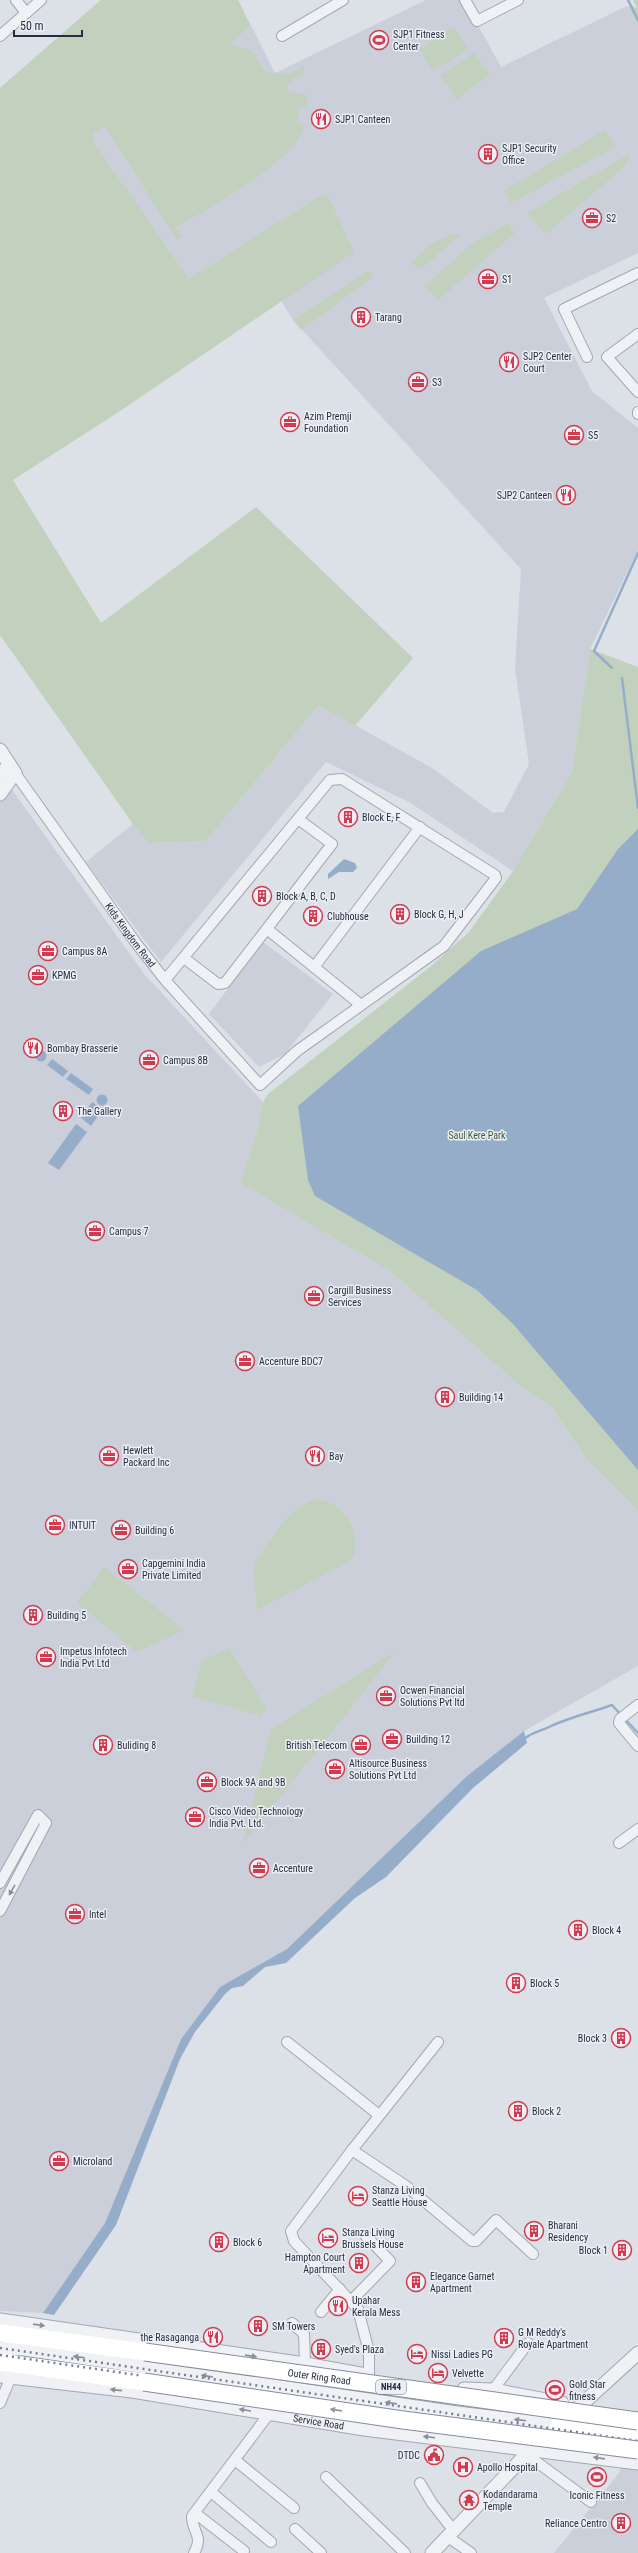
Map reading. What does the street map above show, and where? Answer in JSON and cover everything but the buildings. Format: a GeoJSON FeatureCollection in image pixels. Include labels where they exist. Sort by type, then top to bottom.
{"type":"FeatureCollection","features":[{"type":"Feature","properties":{"kind":"highway","name":"Outer Ring Road"},"geometry":{"type":"LineString","coordinates":[[0,2333],[638,2421]]}},
{"type":"Feature","properties":{"kind":"highway"},"geometry":{"type":"LineString","coordinates":[[0,2362],[425,2423],[638,2450]]}},
{"type":"Feature","properties":{"kind":"highway"},"geometry":{"type":"LineString","coordinates":[[559,2425],[638,2435]]}},
{"type":"Feature","properties":{"kind":"street"},"geometry":{"type":"LineString","coordinates":[[16,0],[26,13]]}},
{"type":"Feature","properties":{"kind":"street"},"geometry":{"type":"LineString","coordinates":[[0,36],[41,0]]}},
{"type":"Feature","properties":{"kind":"street"},"geometry":{"type":"LineString","coordinates":[[282,36],[343,0]]}},
{"type":"Feature","properties":{"kind":"street"},"geometry":{"type":"LineString","coordinates":[[465,0],[477,21],[518,0]]}},
{"type":"Feature","properties":{"kind":"street"},"geometry":{"type":"LineString","coordinates":[[588,357],[564,309],[638,273]]}},
{"type":"Feature","properties":{"kind":"street"},"geometry":{"type":"LineString","coordinates":[[638,334],[608,357],[638,392]]}},
{"type":"Feature","properties":{"kind":"street"},"geometry":{"type":"LineString","coordinates":[[0,750],[12,768]]}},
{"type":"Feature","properties":{"kind":"street"},"geometry":{"type":"LineString","coordinates":[[0,776],[12,768]]}},
{"type":"Feature","properties":{"kind":"street"},"geometry":{"type":"LineString","coordinates":[[0,794],[12,768]]}},
{"type":"Feature","properties":{"kind":"street","name":"Kids Kingdom Road"},"geometry":{"type":"LineString","coordinates":[[12,768],[136,943],[165,980],[260,1085],[297,1051],[361,1005]]}},
{"type":"Feature","properties":{"kind":"street"},"geometry":{"type":"LineString","coordinates":[[165,980],[330,780],[336,778],[342,779],[420,826],[495,875],[496,878],[444,946],[361,1005],[316,966],[267,929]]}},
{"type":"Feature","properties":{"kind":"street"},"geometry":{"type":"LineString","coordinates":[[184,958],[218,984],[225,983],[332,844],[298,819]]}},
{"type":"Feature","properties":{"kind":"street"},"geometry":{"type":"LineString","coordinates":[[316,966],[420,826]]}},
{"type":"Feature","properties":{"kind":"street"},"geometry":{"type":"LineString","coordinates":[[638,1705],[622,1718],[638,1746]]}},
{"type":"Feature","properties":{"kind":"street"},"geometry":{"type":"LineString","coordinates":[[0,1883],[38,1815],[46,1822],[38,1842],[0,1911]]}},
{"type":"Feature","properties":{"kind":"street"},"geometry":{"type":"LineString","coordinates":[[619,1843],[638,1830]]}},
{"type":"Feature","properties":{"kind":"street"},"geometry":{"type":"LineString","coordinates":[[28,1835],[38,1842]]}},
{"type":"Feature","properties":{"kind":"street"},"geometry":{"type":"LineString","coordinates":[[12,1862],[24,1869]]}},
{"type":"Feature","properties":{"kind":"street"},"geometry":{"type":"LineString","coordinates":[[287,2042],[379,2115]]}},
{"type":"Feature","properties":{"kind":"street"},"geometry":{"type":"LineString","coordinates":[[369,2376],[369,2352],[358,2309],[352,2300],[294,2241],[291,2231],[379,2115],[438,2042]]}},
{"type":"Feature","properties":{"kind":"street"},"geometry":{"type":"LineString","coordinates":[[352,2150],[406,2186],[472,2241],[476,2241],[496,2220],[533,2254]]}},
{"type":"Feature","properties":{"kind":"street"},"geometry":{"type":"LineString","coordinates":[[352,2300],[390,2261],[365,2235]]}},
{"type":"Feature","properties":{"kind":"street"},"geometry":{"type":"LineString","coordinates":[[321,2312],[340,2289]]}},
{"type":"Feature","properties":{"kind":"street"},"geometry":{"type":"LineString","coordinates":[[0,2320],[305,2364],[369,2376],[473,2391],[493,2390],[580,2406],[638,2412]]}},
{"type":"Feature","properties":{"kind":"street"},"geometry":{"type":"LineString","coordinates":[[292,2323],[304,2334],[305,2364]]}},
{"type":"Feature","properties":{"kind":"street"},"geometry":{"type":"LineString","coordinates":[[455,2440],[487,2403],[493,2390],[528,2343]]}},
{"type":"Feature","properties":{"kind":"street"},"geometry":{"type":"LineString","coordinates":[[0,2348],[32,2350],[477,2415],[559,2425]]}},
{"type":"Feature","properties":{"kind":"street"},"geometry":{"type":"LineString","coordinates":[[432,2553],[529,2451],[638,2353]]}},
{"type":"Feature","properties":{"kind":"street"},"geometry":{"type":"LineString","coordinates":[[0,2403],[6,2376]]}},
{"type":"Feature","properties":{"kind":"street","name":"Service Road"},"geometry":{"type":"LineString","coordinates":[[6,2376],[132,2391],[269,2414],[529,2451],[638,2463]]}},
{"type":"Feature","properties":{"kind":"street"},"geometry":{"type":"LineString","coordinates":[[194,2553],[198,2545],[199,2535],[192,2521],[195,2512],[269,2414]]}},
{"type":"Feature","properties":{"kind":"street"},"geometry":{"type":"LineString","coordinates":[[529,2451],[591,2502]]}},
{"type":"Feature","properties":{"kind":"street"},"geometry":{"type":"LineString","coordinates":[[235,2460],[294,2508]]}},
{"type":"Feature","properties":{"kind":"street"},"geometry":{"type":"LineString","coordinates":[[326,2477],[405,2553]]}},
{"type":"Feature","properties":{"kind":"street"},"geometry":{"type":"LineString","coordinates":[[420,2483],[451,2534],[471,2553]]}},
{"type":"Feature","properties":{"kind":"street"},"geometry":{"type":"LineString","coordinates":[[211,2492],[271,2542]]}},
{"type":"Feature","properties":{"kind":"street"},"geometry":{"type":"LineString","coordinates":[[195,2512],[244,2552]]}},
{"type":"Feature","properties":{"kind":"street"},"geometry":{"type":"LineString","coordinates":[[295,2528],[321,2553]]}},
{"type":"Feature","properties":{"kind":"shaded area"},"geometry":{"type":"Polygon","coordinates":[[[101,0],[238,0],[275,73],[426,0],[464,0],[501,67],[627,6],[638,26],[638,253],[544,298],[592,391],[638,428],[638,550],[590,649],[572,772],[513,871],[409,802],[326,762],[161,962],[86,862],[133,824],[150,843],[206,841],[319,705],[432,768],[493,813],[504,812],[529,764],[515,668],[521,569],[293,320],[281,301],[120,411],[0,88],[101,0]]]}},
{"type":"Feature","properties":{"kind":"shaded area"},"geometry":{"type":"Polygon","coordinates":[[[0,773],[145,975],[263,1102],[255,1138],[242,1183],[390,1271],[520,1386],[550,1405],[587,1460],[638,1511],[638,1666],[524,1731],[467,1776],[287,1949],[220,1987],[181,2039],[105,2223],[43,2313],[0,2311],[0,773]]]}},
{"type":"Feature","properties":{"kind":"shaded area"},"geometry":{"type":"Polygon","coordinates":[[[263,942],[333,994],[285,1054],[259,1067],[209,1014],[263,942]]]}},
{"type":"Feature","properties":{"kind":"shaded area","name":"Reliance Centro"},"geometry":{"type":"Polygon","coordinates":[[[621,2466],[638,2469],[638,2553],[554,2553],[619,2473],[621,2466]]]}},
{"type":"Feature","properties":{"kind":"green space"},"geometry":{"type":"Polygon","coordinates":[[[101,0],[238,0],[250,26],[230,44],[253,51],[265,72],[286,75],[305,65],[302,76],[293,78],[288,84],[287,91],[308,95],[306,107],[301,106],[297,123],[304,125],[298,139],[269,169],[229,196],[175,228],[181,236],[177,240],[105,126],[93,133],[94,143],[189,279],[315,199],[327,194],[354,252],[120,411],[13,480],[101,623],[256,507],[413,658],[355,726],[319,705],[206,841],[149,843],[133,824],[0,635],[0,88],[101,0]]]}},
{"type":"Feature","properties":{"kind":"green space"},"geometry":{"type":"Polygon","coordinates":[[[633,0],[638,0],[638,26],[627,6],[637,8],[633,0]]]}},
{"type":"Feature","properties":{"kind":"green space"},"geometry":{"type":"Polygon","coordinates":[[[454,27],[468,49],[433,71],[419,49],[454,27]]]}},
{"type":"Feature","properties":{"kind":"green space"},"geometry":{"type":"Polygon","coordinates":[[[474,53],[490,75],[456,99],[440,76],[474,53]]]}},
{"type":"Feature","properties":{"kind":"green space"},"geometry":{"type":"Polygon","coordinates":[[[605,130],[615,147],[511,203],[504,191],[605,130]]]}},
{"type":"Feature","properties":{"kind":"green space"},"geometry":{"type":"Polygon","coordinates":[[[630,154],[624,167],[546,234],[527,213],[630,154]]]}},
{"type":"Feature","properties":{"kind":"green space"},"geometry":{"type":"Polygon","coordinates":[[[508,223],[515,233],[438,300],[424,286],[472,244],[508,223]]]}},
{"type":"Feature","properties":{"kind":"green space"},"geometry":{"type":"Polygon","coordinates":[[[453,234],[460,235],[421,269],[410,263],[432,243],[453,234]]]}},
{"type":"Feature","properties":{"kind":"green space"},"geometry":{"type":"Polygon","coordinates":[[[368,271],[373,277],[301,330],[293,320],[368,271]]]}},
{"type":"Feature","properties":{"kind":"green space","name":"Saul Kere Park"},"geometry":{"type":"Polygon","coordinates":[[[590,649],[638,667],[638,1511],[587,1460],[550,1405],[520,1386],[390,1271],[241,1183],[255,1138],[263,1102],[268,1094],[430,967],[469,932],[513,871],[572,772],[590,649]]]}},
{"type":"Feature","properties":{"kind":"green space"},"geometry":{"type":"Polygon","coordinates":[[[317,1500],[327,1502],[335,1506],[348,1518],[355,1536],[354,1555],[348,1562],[257,1610],[253,1564],[273,1535],[289,1516],[298,1508],[317,1500]]]}},
{"type":"Feature","properties":{"kind":"green space"},"geometry":{"type":"Polygon","coordinates":[[[104,1567],[184,1630],[137,1652],[77,1603],[104,1567]]]}},
{"type":"Feature","properties":{"kind":"green space"},"geometry":{"type":"Polygon","coordinates":[[[229,1648],[266,1708],[261,1716],[192,1696],[201,1662],[229,1648]]]}},
{"type":"Feature","properties":{"kind":"green space"},"geometry":{"type":"Polygon","coordinates":[[[396,1651],[243,1843],[271,1729],[396,1651]]]}},
{"type":"Feature","properties":{"kind":"water","name":"Saul Kere Park"},"geometry":{"type":"Polygon","coordinates":[[[638,829],[638,1470],[513,1324],[477,1290],[315,1196],[308,1180],[298,1106],[481,951],[577,909],[618,849],[638,829]]]}},
{"type":"Feature","properties":{"kind":"water"},"geometry":{"type":"Polygon","coordinates":[[[344,859],[355,863],[357,868],[353,872],[339,872],[328,879],[328,874],[344,859]]]}},
{"type":"Feature","properties":{"kind":"water"},"geometry":{"type":"Polygon","coordinates":[[[39,1051],[43,1051],[45,1052],[45,1060],[39,1061],[36,1058],[36,1054],[39,1051]]]}},
{"type":"Feature","properties":{"kind":"water"},"geometry":{"type":"Polygon","coordinates":[[[52,1059],[68,1071],[63,1077],[47,1065],[52,1059]]]}},
{"type":"Feature","properties":{"kind":"water"},"geometry":{"type":"Polygon","coordinates":[[[71,1073],[93,1089],[89,1095],[66,1079],[71,1073]]]}},
{"type":"Feature","properties":{"kind":"water"},"geometry":{"type":"Polygon","coordinates":[[[100,1095],[104,1095],[106,1096],[106,1104],[100,1105],[97,1102],[97,1098],[100,1095]]]}},
{"type":"Feature","properties":{"kind":"water"},"geometry":{"type":"Polygon","coordinates":[[[92,1102],[103,1109],[91,1126],[81,1118],[92,1102]]]}},
{"type":"Feature","properties":{"kind":"water"},"geometry":{"type":"Polygon","coordinates":[[[76,1124],[87,1132],[59,1170],[48,1163],[76,1124]]]}},
{"type":"Feature","properties":{"kind":"water"},"geometry":{"type":"Polygon","coordinates":[[[524,1731],[527,1743],[473,1788],[386,1877],[355,1898],[286,1963],[265,1967],[243,1986],[232,1988],[225,1994],[195,2032],[180,2059],[116,2225],[54,2315],[43,2313],[105,2223],[181,2039],[220,1987],[287,1949],[467,1776],[524,1731]]]}},
{"type":"Feature","properties":{"kind":"waterway"},"geometry":{"type":"LineString","coordinates":[[628,0],[638,20]]}},
{"type":"Feature","properties":{"kind":"waterway"},"geometry":{"type":"LineString","coordinates":[[612,668],[594,651],[638,553]]}},
{"type":"Feature","properties":{"kind":"waterway"},"geometry":{"type":"LineString","coordinates":[[622,678],[638,808]]}},
{"type":"Feature","properties":{"kind":"waterway"},"geometry":{"type":"LineString","coordinates":[[524,1739],[534,1733],[565,1720],[612,1705],[621,1715]]}},
{"type":"Feature","properties":{"kind":"waterway"},"geometry":{"type":"LineString","coordinates":[[625,1719],[638,1733]]}},
{"type":"Feature","properties":{"kind":"railway"},"geometry":{"type":"LineString","coordinates":[[0,2348],[638,2441]]}},
{"type":"Feature","properties":{"kind":"railway"},"geometry":{"type":"LineString","coordinates":[[0,2355],[638,2448]]}},
{"type":"Feature","properties":{"kind":"place","name":"SJP1 Fitness Center"},"geometry":{"type":"Point","coordinates":[379,40]}},
{"type":"Feature","properties":{"kind":"place","name":"SJP1 Canteen"},"geometry":{"type":"Point","coordinates":[321,119]}},
{"type":"Feature","properties":{"kind":"place","name":"SJP1 Security Office"},"geometry":{"type":"Point","coordinates":[488,154]}},
{"type":"Feature","properties":{"kind":"place","name":"S2"},"geometry":{"type":"Point","coordinates":[592,218]}},
{"type":"Feature","properties":{"kind":"place","name":"S1"},"geometry":{"type":"Point","coordinates":[488,279]}},
{"type":"Feature","properties":{"kind":"place","name":"Tarang"},"geometry":{"type":"Point","coordinates":[361,317]}},
{"type":"Feature","properties":{"kind":"place","name":"SJP2 Center Court"},"geometry":{"type":"Point","coordinates":[509,362]}},
{"type":"Feature","properties":{"kind":"place","name":"S3"},"geometry":{"type":"Point","coordinates":[418,382]}},
{"type":"Feature","properties":{"kind":"place","name":"Azim Premji Foundation"},"geometry":{"type":"Point","coordinates":[290,422]}},
{"type":"Feature","properties":{"kind":"place","name":"S5"},"geometry":{"type":"Point","coordinates":[574,435]}},
{"type":"Feature","properties":{"kind":"place","name":"SJP2 Canteen"},"geometry":{"type":"Point","coordinates":[566,495]}},
{"type":"Feature","properties":{"kind":"place","name":"Block E, F"},"geometry":{"type":"Point","coordinates":[348,817]}},
{"type":"Feature","properties":{"kind":"place","name":"Block A, B, C, D"},"geometry":{"type":"Point","coordinates":[262,896]}},
{"type":"Feature","properties":{"kind":"place","name":"Block G, H, J"},"geometry":{"type":"Point","coordinates":[400,914]}},
{"type":"Feature","properties":{"kind":"place","name":"Clubhouse"},"geometry":{"type":"Point","coordinates":[313,916]}},
{"type":"Feature","properties":{"kind":"place","name":"Campus 8A"},"geometry":{"type":"Point","coordinates":[48,951]}},
{"type":"Feature","properties":{"kind":"place","name":"KPMG"},"geometry":{"type":"Point","coordinates":[38,975]}},
{"type":"Feature","properties":{"kind":"place","name":"Bombay Brasserie"},"geometry":{"type":"Point","coordinates":[33,1048]}},
{"type":"Feature","properties":{"kind":"place","name":"Campus 8B"},"geometry":{"type":"Point","coordinates":[149,1060]}},
{"type":"Feature","properties":{"kind":"place","name":"The Gallery"},"geometry":{"type":"Point","coordinates":[63,1111]}},
{"type":"Feature","properties":{"kind":"place","name":"Campus 7"},"geometry":{"type":"Point","coordinates":[95,1231]}},
{"type":"Feature","properties":{"kind":"place","name":"Cargill Business Services"},"geometry":{"type":"Point","coordinates":[314,1296]}},
{"type":"Feature","properties":{"kind":"place","name":"Accenture BDC7"},"geometry":{"type":"Point","coordinates":[245,1361]}},
{"type":"Feature","properties":{"kind":"place","name":"Building 14"},"geometry":{"type":"Point","coordinates":[445,1397]}},
{"type":"Feature","properties":{"kind":"place","name":"Hewlett Packard Inc"},"geometry":{"type":"Point","coordinates":[109,1456]}},
{"type":"Feature","properties":{"kind":"place","name":"Bay"},"geometry":{"type":"Point","coordinates":[315,1456]}},
{"type":"Feature","properties":{"kind":"place","name":"INTUIT"},"geometry":{"type":"Point","coordinates":[55,1525]}},
{"type":"Feature","properties":{"kind":"place","name":"Building 6"},"geometry":{"type":"Point","coordinates":[121,1530]}},
{"type":"Feature","properties":{"kind":"place","name":"Capgemini India Private Limited"},"geometry":{"type":"Point","coordinates":[128,1569]}},
{"type":"Feature","properties":{"kind":"place","name":"Building 5"},"geometry":{"type":"Point","coordinates":[33,1615]}},
{"type":"Feature","properties":{"kind":"place","name":"Impetus Infotech India Pvt Ltd"},"geometry":{"type":"Point","coordinates":[46,1657]}},
{"type":"Feature","properties":{"kind":"place","name":"Ocwen Financial Solutions Pvt ltd"},"geometry":{"type":"Point","coordinates":[386,1696]}},
{"type":"Feature","properties":{"kind":"place","name":"Building 12"},"geometry":{"type":"Point","coordinates":[392,1739]}},
{"type":"Feature","properties":{"kind":"place","name":"Buliding 8"},"geometry":{"type":"Point","coordinates":[103,1745]}},
{"type":"Feature","properties":{"kind":"place","name":"British Telecom"},"geometry":{"type":"Point","coordinates":[361,1745]}},
{"type":"Feature","properties":{"kind":"place","name":"Altisource Business Solutions Pvt Ltd"},"geometry":{"type":"Point","coordinates":[335,1769]}},
{"type":"Feature","properties":{"kind":"place","name":"Block 9A and 9B"},"geometry":{"type":"Point","coordinates":[207,1782]}},
{"type":"Feature","properties":{"kind":"place","name":"Cisco Video Technology India Pvt. Ltd."},"geometry":{"type":"Point","coordinates":[195,1817]}},
{"type":"Feature","properties":{"kind":"place","name":"Accenture"},"geometry":{"type":"Point","coordinates":[259,1868]}},
{"type":"Feature","properties":{"kind":"place","name":"Intel"},"geometry":{"type":"Point","coordinates":[75,1914]}},
{"type":"Feature","properties":{"kind":"place","name":"Block 4"},"geometry":{"type":"Point","coordinates":[578,1930]}},
{"type":"Feature","properties":{"kind":"place","name":"Block 5"},"geometry":{"type":"Point","coordinates":[516,1983]}},
{"type":"Feature","properties":{"kind":"place","name":"Block 3"},"geometry":{"type":"Point","coordinates":[621,2038]}},
{"type":"Feature","properties":{"kind":"place","name":"Block 2"},"geometry":{"type":"Point","coordinates":[518,2111]}},
{"type":"Feature","properties":{"kind":"place","name":"Microland"},"geometry":{"type":"Point","coordinates":[59,2161]}},
{"type":"Feature","properties":{"kind":"place","name":"Stanza Living Seattle House"},"geometry":{"type":"Point","coordinates":[358,2196]}},
{"type":"Feature","properties":{"kind":"place","name":"Bharani Residency"},"geometry":{"type":"Point","coordinates":[534,2231]}},
{"type":"Feature","properties":{"kind":"place","name":"Stanza Living Brussels House"},"geometry":{"type":"Point","coordinates":[328,2238]}},
{"type":"Feature","properties":{"kind":"place","name":"Block 6"},"geometry":{"type":"Point","coordinates":[219,2242]}},
{"type":"Feature","properties":{"kind":"place","name":"Block 1"},"geometry":{"type":"Point","coordinates":[622,2250]}},
{"type":"Feature","properties":{"kind":"place","name":"Hampton Court Apartment"},"geometry":{"type":"Point","coordinates":[359,2263]}},
{"type":"Feature","properties":{"kind":"place","name":"Elegance Garnet Apartment"},"geometry":{"type":"Point","coordinates":[416,2282]}},
{"type":"Feature","properties":{"kind":"place","name":"Upahar Kerala Mess"},"geometry":{"type":"Point","coordinates":[338,2306]}},
{"type":"Feature","properties":{"kind":"place","name":"SM Towers"},"geometry":{"type":"Point","coordinates":[258,2326]}},
{"type":"Feature","properties":{"kind":"place","name":"the Rasaganga"},"geometry":{"type":"Point","coordinates":[213,2337]}},
{"type":"Feature","properties":{"kind":"place","name":"G M Reddy's Royale Apartment"},"geometry":{"type":"Point","coordinates":[504,2338]}},
{"type":"Feature","properties":{"kind":"place","name":"Syed's Plaza"},"geometry":{"type":"Point","coordinates":[321,2349]}},
{"type":"Feature","properties":{"kind":"place","name":"Nissi Ladies PG"},"geometry":{"type":"Point","coordinates":[417,2354]}},
{"type":"Feature","properties":{"kind":"place","name":"Velvette"},"geometry":{"type":"Point","coordinates":[438,2373]}},
{"type":"Feature","properties":{"kind":"place","name":"Gold Star fitness"},"geometry":{"type":"Point","coordinates":[555,2390]}},
{"type":"Feature","properties":{"kind":"place","name":"DTDC"},"geometry":{"type":"Point","coordinates":[434,2455]}},
{"type":"Feature","properties":{"kind":"place","name":"Apollo Hospital"},"geometry":{"type":"Point","coordinates":[463,2467]}},
{"type":"Feature","properties":{"kind":"place","name":"Iconic Fitness"},"geometry":{"type":"Point","coordinates":[597,2477]}},
{"type":"Feature","properties":{"kind":"place","name":"Kodandarama Temple"},"geometry":{"type":"Point","coordinates":[469,2500]}},
{"type":"Feature","properties":{"kind":"place","name":"Reliance Centro"},"geometry":{"type":"Point","coordinates":[621,2523]}}]}
